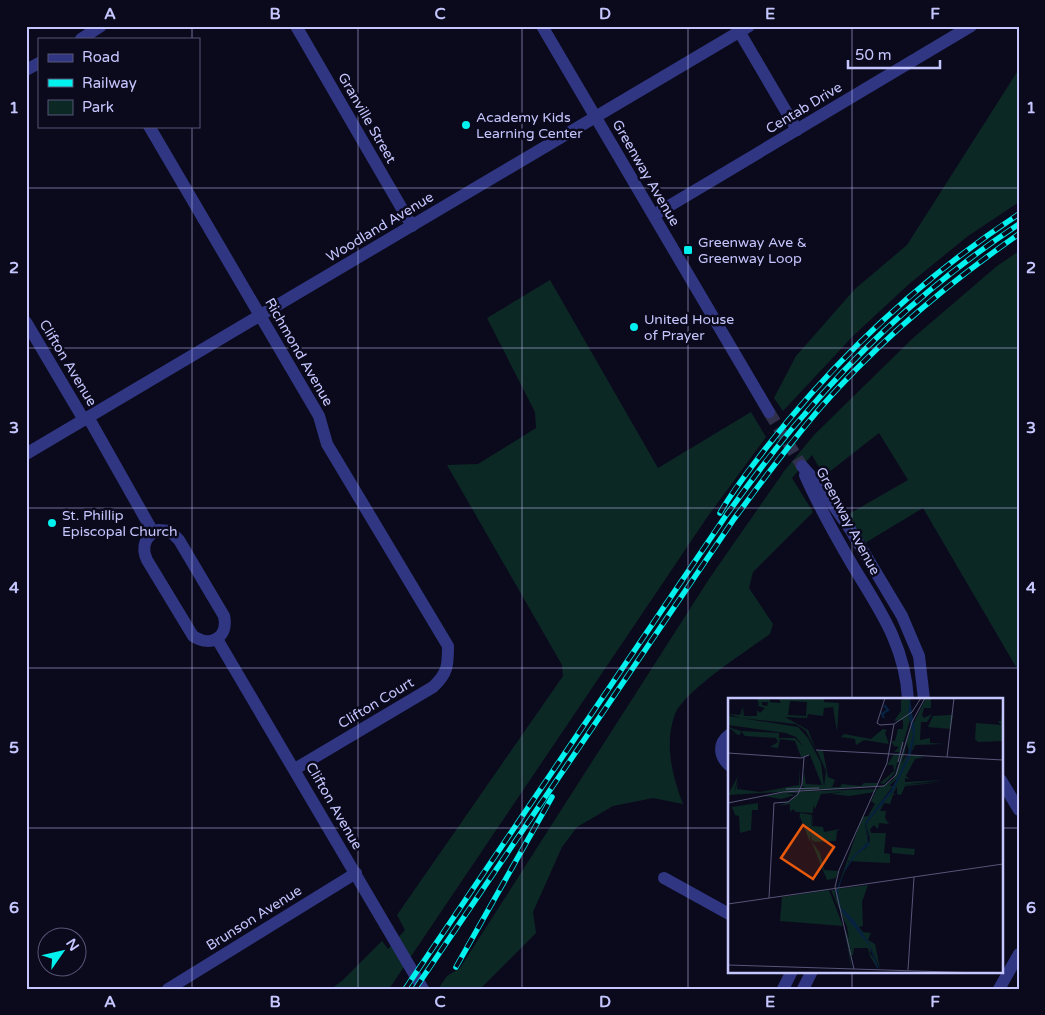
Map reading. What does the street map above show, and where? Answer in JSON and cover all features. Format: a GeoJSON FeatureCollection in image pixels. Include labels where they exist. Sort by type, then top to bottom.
{"type":"FeatureCollection","features":[{"type":"Feature","properties":{"kind":"street","name":"Granville Street"},"geometry":{"type":"LineString","coordinates":[[296,26],[412,226]]}},
{"type":"Feature","properties":{"kind":"street","name":"Greenway Avenue"},"geometry":{"type":"LineString","coordinates":[[542,26],[769,412]]}},
{"type":"Feature","properties":{"kind":"street","name":"Centab Drive"},"geometry":{"type":"LineString","coordinates":[[654,215],[971,26]]}},
{"type":"Feature","properties":{"kind":"street","name":"Woodland Avenue"},"geometry":{"type":"LineString","coordinates":[[26,454],[596,118],[741,28]]}},
{"type":"Feature","properties":{"kind":"street"},"geometry":{"type":"LineString","coordinates":[[741,28],[797,130]]}},
{"type":"Feature","properties":{"kind":"street"},"geometry":{"type":"LineString","coordinates":[[82,38],[95,31]]}},
{"type":"Feature","properties":{"kind":"street"},"geometry":{"type":"LineString","coordinates":[[26,70],[38,64]]}},
{"type":"Feature","properties":{"kind":"street","name":"Richmond Avenue"},"geometry":{"type":"LineString","coordinates":[[150,128],[319,416],[327,444],[448,646]]}},
{"type":"Feature","properties":{"kind":"street","name":"Clifton Avenue"},"geometry":{"type":"LineString","coordinates":[[26,322],[153,532]]}},
{"type":"Feature","properties":{"kind":"street","name":"Greenway Avenue"},"geometry":{"type":"LineString","coordinates":[[908,698],[905,669],[895,637],[836,537],[802,466],[819,485],[850,529],[902,616],[919,656],[924,698]]}},
{"type":"Feature","properties":{"kind":"street"},"geometry":{"type":"LineString","coordinates":[[170,531],[179,540],[224,616],[225,628],[217,638],[205,642],[193,636],[144,554],[145,542],[153,532],[170,531]]}},
{"type":"Feature","properties":{"kind":"street","name":"Clifton Avenue"},"geometry":{"type":"LineString","coordinates":[[217,638],[356,873],[422,989]]}},
{"type":"Feature","properties":{"kind":"street","name":"Clifton Court"},"geometry":{"type":"LineString","coordinates":[[295,769],[433,687],[442,679],[448,665],[448,646]]}},
{"type":"Feature","properties":{"kind":"street"},"geometry":{"type":"LineString","coordinates":[[728,736],[721,744],[720,751],[722,758],[728,764]]}},
{"type":"Feature","properties":{"kind":"street"},"geometry":{"type":"LineString","coordinates":[[1002,782],[1019,810]]}},
{"type":"Feature","properties":{"kind":"street","name":"Brunson Avenue"},"geometry":{"type":"LineString","coordinates":[[168,989],[356,873]]}},
{"type":"Feature","properties":{"kind":"street"},"geometry":{"type":"LineString","coordinates":[[664,878],[728,913]]}},
{"type":"Feature","properties":{"kind":"street"},"geometry":{"type":"LineString","coordinates":[[999,989],[1019,954]]}},
{"type":"Feature","properties":{"kind":"street"},"geometry":{"type":"LineString","coordinates":[[783,989],[792,972]]}},
{"type":"Feature","properties":{"kind":"street"},"geometry":{"type":"LineString","coordinates":[[803,989],[812,972]]}},
{"type":"Feature","properties":{"kind":"green space"},"geometry":{"type":"Polygon","coordinates":[[[1019,69],[1019,202],[968,236],[909,284],[853,336],[783,411],[774,398],[796,356],[855,289],[907,245],[1019,69]]]}},
{"type":"Feature","properties":{"kind":"green space"},"geometry":{"type":"Polygon","coordinates":[[[1019,251],[1019,672],[923,508],[865,543],[847,515],[908,480],[879,433],[824,476],[812,455],[792,478],[813,512],[753,572],[749,588],[773,624],[770,634],[703,683],[681,705],[675,714],[670,736],[670,748],[673,771],[683,804],[653,798],[613,806],[577,827],[562,847],[533,912],[536,933],[480,989],[438,989],[447,976],[460,968],[709,579],[785,470],[814,435],[913,338],[997,266],[1019,251]]]}},
{"type":"Feature","properties":{"kind":"green space"},"geometry":{"type":"Polygon","coordinates":[[[550,280],[658,468],[751,412],[766,437],[708,516],[389,989],[331,989],[343,980],[382,941],[388,949],[405,930],[397,915],[563,676],[562,665],[447,465],[478,464],[536,428],[535,412],[487,318],[550,280]]]}},
{"type":"Feature","properties":{"kind":"tunnel"},"geometry":{"type":"LineString","coordinates":[[769,412],[802,466]]}},
{"type":"Feature","properties":{"kind":"railway"},"geometry":{"type":"LineString","coordinates":[[720,513],[730,496],[766,448],[822,382],[852,351],[915,292],[949,264],[1019,214]]}},
{"type":"Feature","properties":{"kind":"railway"},"geometry":{"type":"LineString","coordinates":[[405,989],[727,514],[764,463],[828,388],[878,336],[932,288],[989,244],[1019,224]]}},
{"type":"Feature","properties":{"kind":"railway"},"geometry":{"type":"LineString","coordinates":[[415,989],[734,519],[798,434],[843,383],[890,336],[940,293],[1019,234]]}},
{"type":"Feature","properties":{"kind":"railway"},"geometry":{"type":"LineString","coordinates":[[456,967],[552,797]]}},
{"type":"Feature","properties":{"kind":"place","name":"Academy Kids Learning Center"},"geometry":{"type":"Point","coordinates":[466,125]}},
{"type":"Feature","properties":{"kind":"place","name":"Greenway Ave & Greenway Loop"},"geometry":{"type":"Point","coordinates":[688,250]}},
{"type":"Feature","properties":{"kind":"place","name":"United House of Prayer"},"geometry":{"type":"Point","coordinates":[634,327]}},
{"type":"Feature","properties":{"kind":"place","name":"St. Phillip Episcopal Church"},"geometry":{"type":"Point","coordinates":[52,523]}}]}
